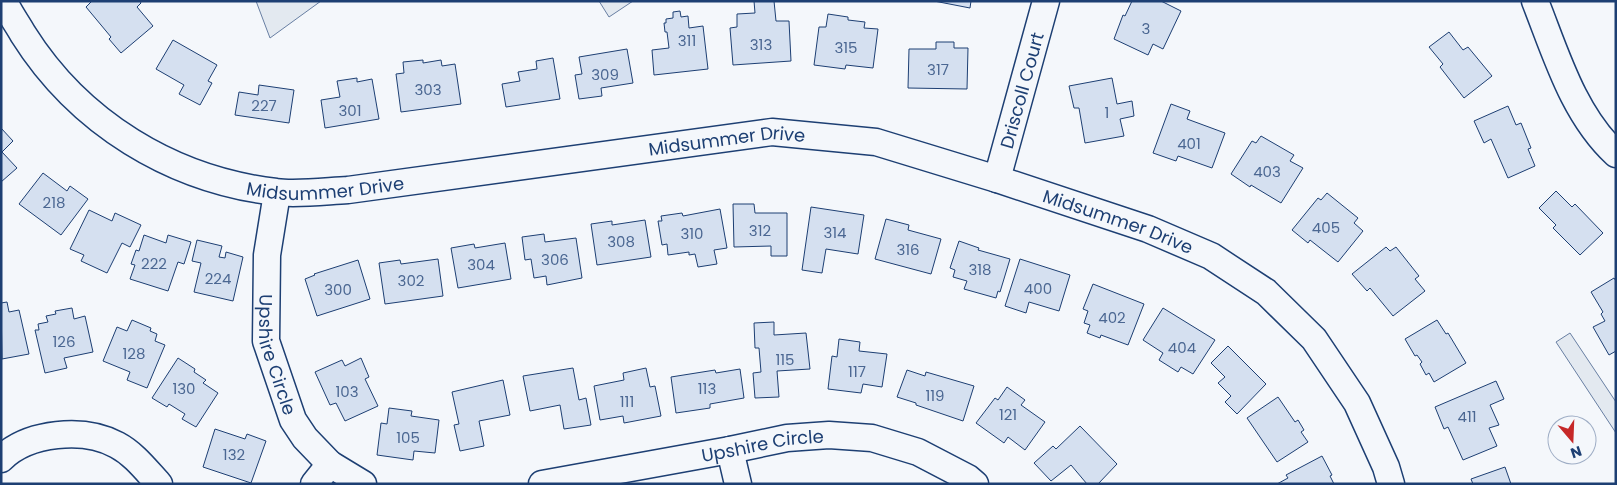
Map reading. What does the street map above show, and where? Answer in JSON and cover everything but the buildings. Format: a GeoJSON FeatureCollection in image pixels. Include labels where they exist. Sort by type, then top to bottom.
{"type":"FeatureCollection","features":[{"type":"Feature","properties":{"kind":"street","name":"Midsummer Drive"},"geometry":{"type":"LineString","coordinates":[[4,1],[33,50],[62,86],[108,128],[160,159],[217,181],[277,193],[348,190],[772,132],[876,142],[1148,228],[1211,256],[1266,292],[1314,339],[1357,403],[1386,467],[1391,484]]}},
{"type":"Feature","properties":{"kind":"street","name":"Driscoll Court"},"geometry":{"type":"LineString","coordinates":[[997,179],[1046,1]]}},
{"type":"Feature","properties":{"kind":"street"},"geometry":{"type":"LineString","coordinates":[[1535,1],[1574,99],[1600,139],[1616,154]]}},
{"type":"Feature","properties":{"kind":"street","name":"Upshire Circle"},"geometry":{"type":"LineString","coordinates":[[277,193],[267,255],[266,341],[293,420],[306,438],[322,474],[363,484]]}},
{"type":"Feature","properties":{"kind":"street"},"geometry":{"type":"LineString","coordinates":[[1,459],[34,440],[61,434],[91,436],[117,444],[138,460],[159,484]]}},
{"type":"Feature","properties":{"kind":"street","name":"Upshire Circle"},"geometry":{"type":"LineString","coordinates":[[542,484],[787,438],[828,435],[872,438],[918,452],[968,478],[975,484]]}},
{"type":"Feature","properties":{"kind":"street"},"geometry":{"type":"LineString","coordinates":[[730,450],[738,484]]}},
{"type":"Feature","properties":{"kind":"shaded area"},"geometry":{"type":"Polygon","coordinates":[[[256,1],[321,1],[270,38],[256,1]]]}},
{"type":"Feature","properties":{"kind":"shaded area"},"geometry":{"type":"Polygon","coordinates":[[[599,1],[633,1],[609,17],[599,1]]]}},
{"type":"Feature","properties":{"kind":"shaded area"},"geometry":{"type":"Polygon","coordinates":[[[1570,333],[1616,402],[1616,433],[1556,342],[1570,333]]]}}]}
